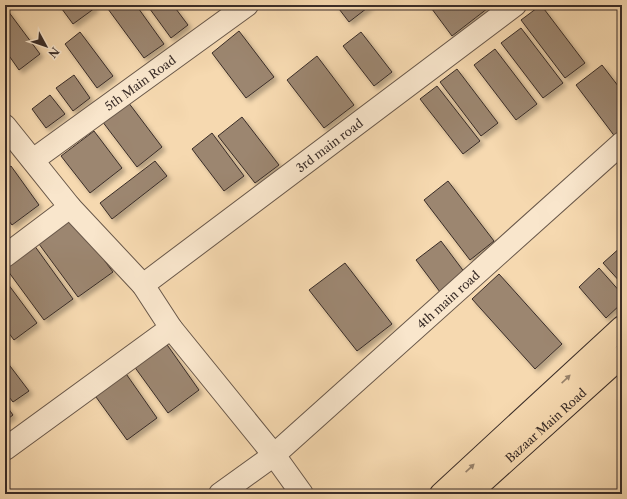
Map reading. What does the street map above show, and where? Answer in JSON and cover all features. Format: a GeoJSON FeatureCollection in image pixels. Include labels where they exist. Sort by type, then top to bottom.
{"type":"FeatureCollection","features":[{"type":"Feature","properties":{"kind":"main road"},"geometry":{"type":"LineString","coordinates":[[441,494],[622,328]]}},
{"type":"Feature","properties":{"kind":"main road","name":"Bazaar Main Road"},"geometry":{"type":"LineString","coordinates":[[469,494],[622,356]]}},
{"type":"Feature","properties":{"kind":"street","name":"5th Main Road"},"geometry":{"type":"LineString","coordinates":[[33,160],[247,5]]}},
{"type":"Feature","properties":{"kind":"street","name":"3rd main road"},"geometry":{"type":"LineString","coordinates":[[143,285],[516,5]]}},
{"type":"Feature","properties":{"kind":"street"},"geometry":{"type":"LineString","coordinates":[[5,126],[70,207],[143,285],[171,328],[274,455],[302,494]]}},
{"type":"Feature","properties":{"kind":"street","name":"4th main road"},"geometry":{"type":"LineString","coordinates":[[220,494],[274,455],[622,143]]}},
{"type":"Feature","properties":{"kind":"street"},"geometry":{"type":"LineString","coordinates":[[5,256],[70,207]]}},
{"type":"Feature","properties":{"kind":"street"},"geometry":{"type":"LineString","coordinates":[[5,449],[171,328]]}},
{"type":"Feature","properties":{"kind":"building"},"geometry":{"type":"Polygon","coordinates":[[[59,5],[93,5],[95,8],[73,24],[59,5]]]}},
{"type":"Feature","properties":{"kind":"building"},"geometry":{"type":"Polygon","coordinates":[[[113,5],[136,5],[164,44],[144,58],[108,9],[113,5]]]}},
{"type":"Feature","properties":{"kind":"building"},"geometry":{"type":"Polygon","coordinates":[[[147,5],[173,5],[188,25],[171,38],[147,5]]]}},
{"type":"Feature","properties":{"kind":"building"},"geometry":{"type":"Polygon","coordinates":[[[336,5],[371,5],[349,22],[336,5]]]}},
{"type":"Feature","properties":{"kind":"building"},"geometry":{"type":"Polygon","coordinates":[[[429,5],[492,5],[452,36],[429,5]]]}},
{"type":"Feature","properties":{"kind":"building"},"geometry":{"type":"Polygon","coordinates":[[[541,5],[585,63],[565,78],[521,20],[541,5]]]}},
{"type":"Feature","properties":{"kind":"building"},"geometry":{"type":"Polygon","coordinates":[[[5,7],[40,54],[19,70],[5,50],[5,7]]]}},
{"type":"Feature","properties":{"kind":"building"},"geometry":{"type":"Polygon","coordinates":[[[521,28],[563,83],[543,98],[501,43],[521,28]]]}},
{"type":"Feature","properties":{"kind":"building"},"geometry":{"type":"Polygon","coordinates":[[[239,31],[274,77],[246,98],[212,53],[239,31]]]}},
{"type":"Feature","properties":{"kind":"building"},"geometry":{"type":"Polygon","coordinates":[[[80,32],[113,76],[97,88],[65,44],[80,32]]]}},
{"type":"Feature","properties":{"kind":"building"},"geometry":{"type":"Polygon","coordinates":[[[361,32],[392,72],[374,86],[343,46],[361,32]]]}},
{"type":"Feature","properties":{"kind":"building"},"geometry":{"type":"Polygon","coordinates":[[[495,49],[537,104],[516,120],[474,65],[495,49]]]}},
{"type":"Feature","properties":{"kind":"building"},"geometry":{"type":"Polygon","coordinates":[[[317,56],[354,105],[324,128],[287,80],[317,56]]]}},
{"type":"Feature","properties":{"kind":"building"},"geometry":{"type":"Polygon","coordinates":[[[602,65],[622,91],[622,133],[616,138],[576,85],[602,65]]]}},
{"type":"Feature","properties":{"kind":"building"},"geometry":{"type":"Polygon","coordinates":[[[457,69],[498,123],[481,136],[440,82],[457,69]]]}},
{"type":"Feature","properties":{"kind":"building"},"geometry":{"type":"Polygon","coordinates":[[[74,75],[90,98],[73,111],[56,88],[74,75]]]}},
{"type":"Feature","properties":{"kind":"building"},"geometry":{"type":"Polygon","coordinates":[[[437,86],[480,141],[463,154],[420,99],[437,86]]]}},
{"type":"Feature","properties":{"kind":"building"},"geometry":{"type":"Polygon","coordinates":[[[50,95],[65,114],[46,128],[32,109],[50,95]]]}},
{"type":"Feature","properties":{"kind":"building"},"geometry":{"type":"Polygon","coordinates":[[[128,102],[162,147],[137,167],[102,121],[128,102]]]}},
{"type":"Feature","properties":{"kind":"building"},"geometry":{"type":"Polygon","coordinates":[[[242,117],[279,165],[255,183],[218,136],[242,117]]]}},
{"type":"Feature","properties":{"kind":"building"},"geometry":{"type":"Polygon","coordinates":[[[94,131],[122,168],[90,193],[61,156],[94,131]]]}},
{"type":"Feature","properties":{"kind":"building"},"geometry":{"type":"Polygon","coordinates":[[[212,133],[244,176],[224,191],[192,149],[212,133]]]}},
{"type":"Feature","properties":{"kind":"building"},"geometry":{"type":"Polygon","coordinates":[[[155,161],[167,176],[112,219],[100,203],[155,161]]]}},
{"type":"Feature","properties":{"kind":"building"},"geometry":{"type":"Polygon","coordinates":[[[11,166],[39,205],[12,225],[5,216],[5,170],[11,166]]]}},
{"type":"Feature","properties":{"kind":"building"},"geometry":{"type":"Polygon","coordinates":[[[448,181],[494,241],[470,260],[424,200],[448,181]]]}},
{"type":"Feature","properties":{"kind":"building"},"geometry":{"type":"Polygon","coordinates":[[[73,218],[113,272],[78,297],[39,244],[73,218]]]}},
{"type":"Feature","properties":{"kind":"building"},"geometry":{"type":"Polygon","coordinates":[[[441,241],[468,277],[443,296],[416,260],[441,241]]]}},
{"type":"Feature","properties":{"kind":"building"},"geometry":{"type":"Polygon","coordinates":[[[34,245],[73,299],[44,320],[5,267],[34,245]]]}},
{"type":"Feature","properties":{"kind":"building"},"geometry":{"type":"Polygon","coordinates":[[[622,246],[622,284],[603,263],[622,246]]]}},
{"type":"Feature","properties":{"kind":"building"},"geometry":{"type":"Polygon","coordinates":[[[345,263],[392,324],[357,351],[309,290],[345,263]]]}},
{"type":"Feature","properties":{"kind":"building"},"geometry":{"type":"Polygon","coordinates":[[[599,268],[622,294],[622,303],[606,318],[579,287],[599,268]]]}},
{"type":"Feature","properties":{"kind":"building"},"geometry":{"type":"Polygon","coordinates":[[[499,274],[562,344],[535,369],[472,299],[499,274]]]}},
{"type":"Feature","properties":{"kind":"building"},"geometry":{"type":"Polygon","coordinates":[[[5,280],[37,323],[14,340],[5,328],[5,280]]]}},
{"type":"Feature","properties":{"kind":"building"},"geometry":{"type":"Polygon","coordinates":[[[163,339],[199,390],[168,413],[131,362],[163,339]]]}},
{"type":"Feature","properties":{"kind":"building"},"geometry":{"type":"Polygon","coordinates":[[[7,362],[29,391],[13,402],[5,392],[5,364],[7,362]]]}},
{"type":"Feature","properties":{"kind":"building"},"geometry":{"type":"Polygon","coordinates":[[[122,368],[157,418],[127,440],[91,390],[122,368]]]}},
{"type":"Feature","properties":{"kind":"building"},"geometry":{"type":"Polygon","coordinates":[[[5,404],[13,415],[5,421],[5,404]]]}}]}
